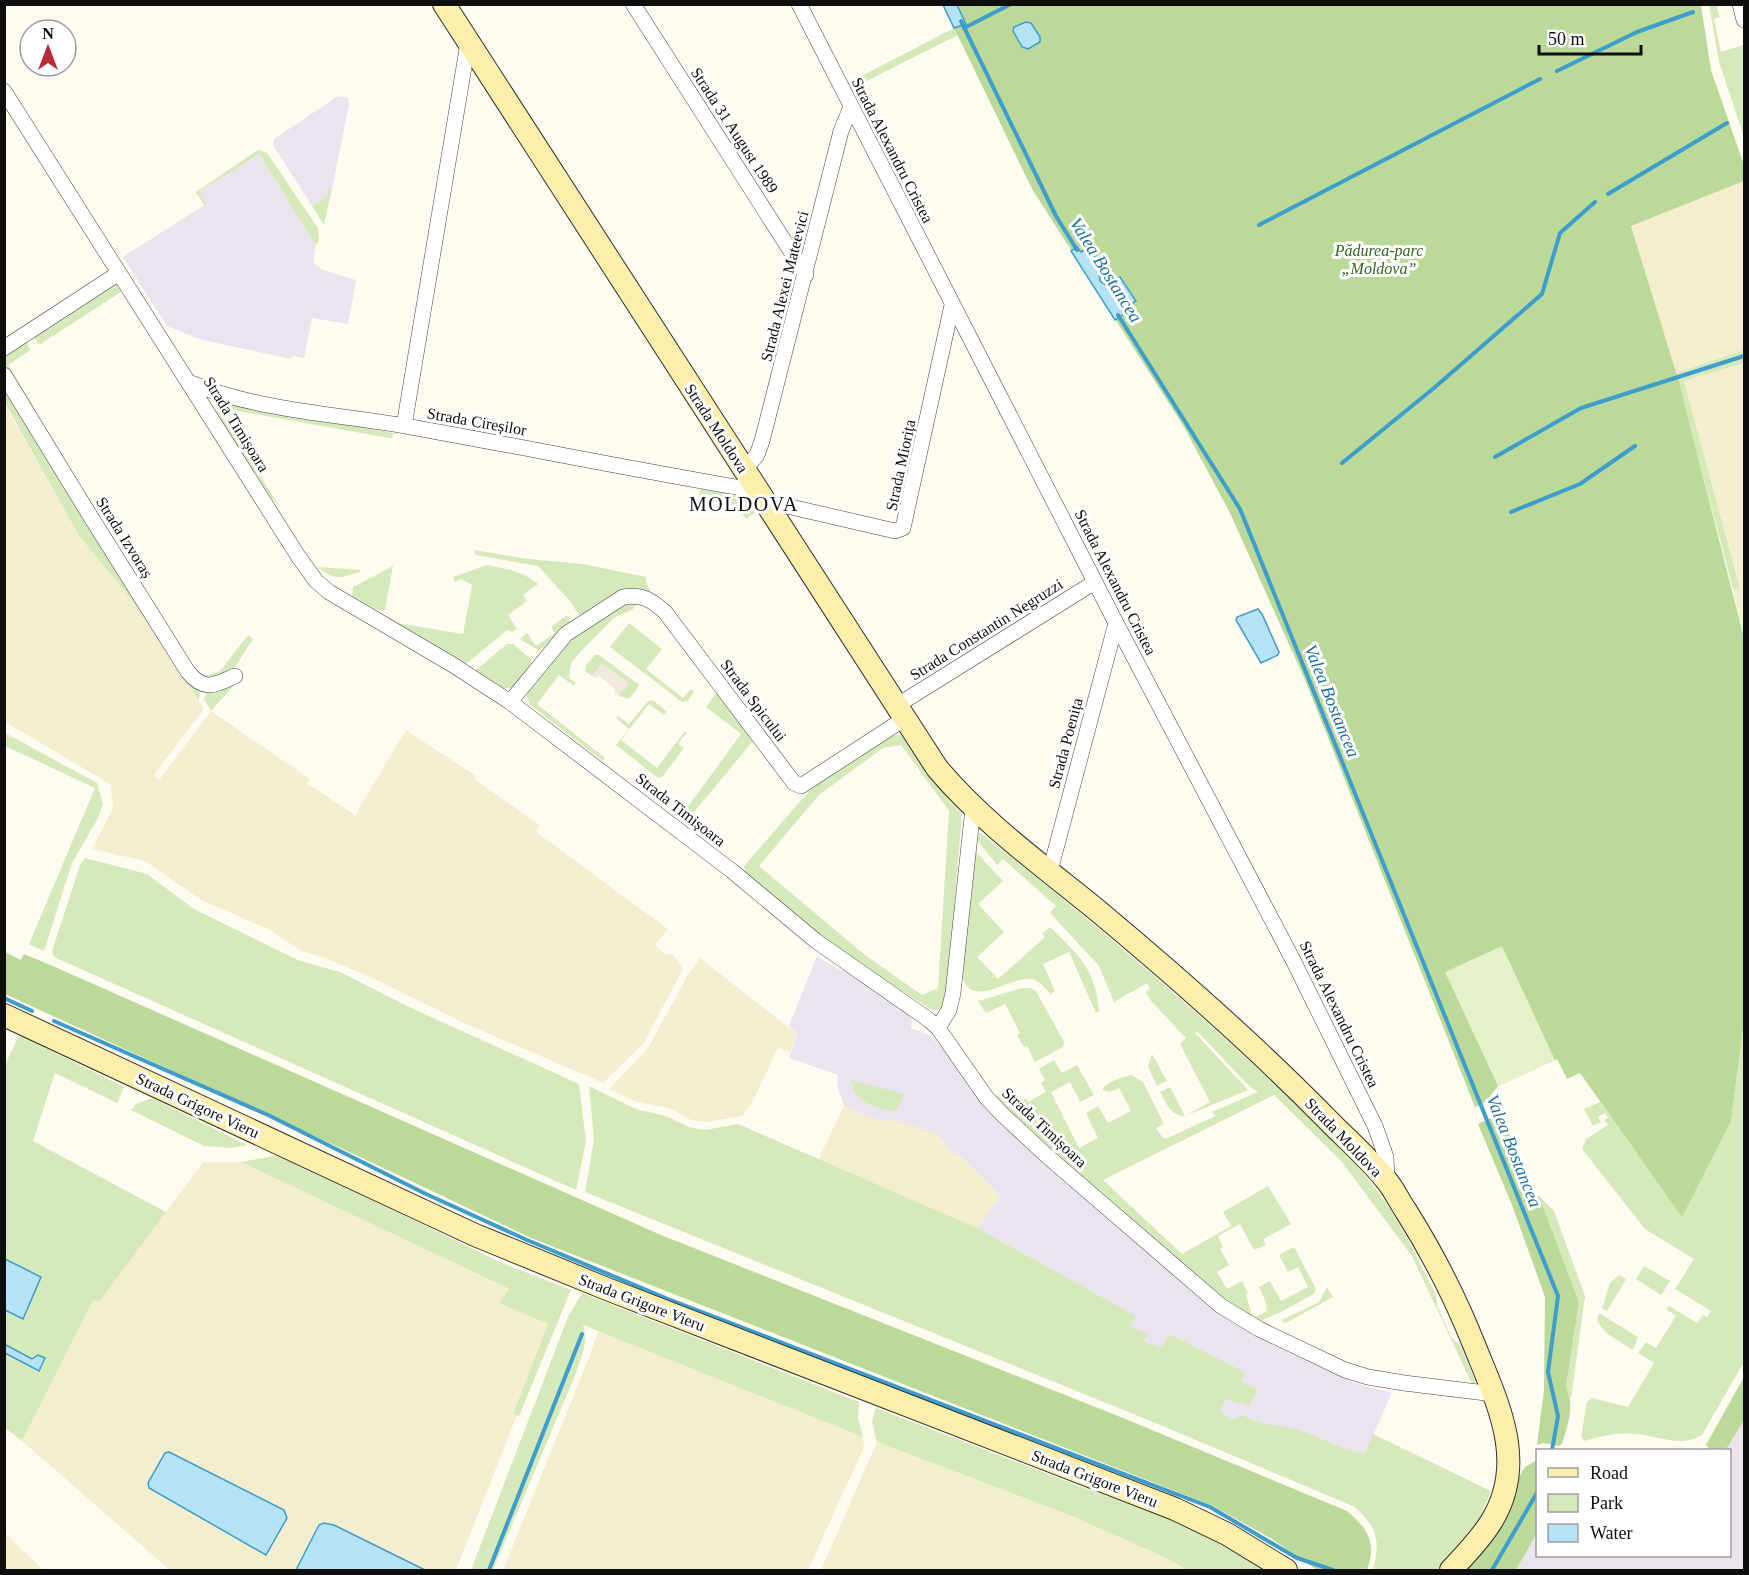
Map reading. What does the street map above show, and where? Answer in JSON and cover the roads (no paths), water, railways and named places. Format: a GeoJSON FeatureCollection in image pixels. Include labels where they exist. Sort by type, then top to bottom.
{"type":"FeatureCollection","features":[{"type":"Feature","properties":{"kind":"street","name":"Strada Moldova"},"geometry":{"type":"LineString","coordinates":[[444,4],[937,768],[973,808],[1167,969],[1291,1083],[1387,1180],[1435,1260],[1467,1328],[1494,1394],[1510,1457],[1502,1497],[1493,1519],[1451,1570]]}},
{"type":"Feature","properties":{"kind":"street","name":"Strada 31 August 1989"},"geometry":{"type":"LineString","coordinates":[[633,4],[806,275]]}},
{"type":"Feature","properties":{"kind":"street","name":"Strada Alexandru Cristea"},"geometry":{"type":"LineString","coordinates":[[799,4],[1116,623],[1237,850],[1375,1126],[1386,1156],[1387,1180]]}},
{"type":"Feature","properties":{"kind":"street"},"geometry":{"type":"LineString","coordinates":[[1740,4],[1744,20]]}},
{"type":"Feature","properties":{"kind":"street"},"geometry":{"type":"LineString","coordinates":[[404,426],[468,43]]}},
{"type":"Feature","properties":{"kind":"street","name":"Strada Timișoara"},"geometry":{"type":"LineString","coordinates":[[4,91],[316,581],[329,592],[453,665],[510,702],[732,871],[816,941],[938,1028],[986,1097],[1002,1115],[1221,1306],[1267,1333],[1345,1370],[1368,1377],[1413,1385],[1494,1394]]}},
{"type":"Feature","properties":{"kind":"street","name":"Strada Alexei Mateevici"},"geometry":{"type":"LineString","coordinates":[[744,470],[757,455],[762,441],[841,131],[851,107]]}},
{"type":"Feature","properties":{"kind":"street"},"geometry":{"type":"LineString","coordinates":[[4,348],[119,273]]}},
{"type":"Feature","properties":{"kind":"street","name":"Strada Miorița"},"geometry":{"type":"LineString","coordinates":[[762,496],[890,530],[903,528],[952,305]]}},
{"type":"Feature","properties":{"kind":"street","name":"Strada Izvoraș"},"geometry":{"type":"LineString","coordinates":[[4,375],[189,672],[196,681],[209,686],[235,676]]}},
{"type":"Feature","properties":{"kind":"street","name":"Strada Cireșilor"},"geometry":{"type":"LineString","coordinates":[[190,383],[214,393],[250,401],[404,426],[762,496]]}},
{"type":"Feature","properties":{"kind":"street","name":"Strada Constantin Negruzzi"},"geometry":{"type":"LineString","coordinates":[[900,712],[1095,582]]}},
{"type":"Feature","properties":{"kind":"street","name":"Strada Spicului"},"geometry":{"type":"LineString","coordinates":[[510,702],[566,634],[623,597],[643,596],[655,602],[665,612],[794,783],[801,786],[900,712]]}},
{"type":"Feature","properties":{"kind":"street","name":"Strada Poenița"},"geometry":{"type":"LineString","coordinates":[[1050,871],[1116,623]]}},
{"type":"Feature","properties":{"kind":"street"},"geometry":{"type":"LineString","coordinates":[[938,1028],[949,1011],[953,993],[973,808]]}},
{"type":"Feature","properties":{"kind":"street","name":"Strada Grigore Vieru"},"geometry":{"type":"LineString","coordinates":[[4,1015],[475,1234],[607,1289],[1175,1509],[1227,1534],[1286,1570]]}},
{"type":"Feature","properties":{"kind":"water"},"geometry":{"type":"Polygon","coordinates":[[[943,5],[957,5],[966,24],[954,28],[943,5]]]}},
{"type":"Feature","properties":{"kind":"water"},"geometry":{"type":"Polygon","coordinates":[[[1026,22],[1031,23],[1040,37],[1040,42],[1028,49],[1022,47],[1013,31],[1014,27],[1026,22]]]}},
{"type":"Feature","properties":{"kind":"water"},"geometry":{"type":"Polygon","coordinates":[[[1077,247],[1081,252],[1091,247],[1098,266],[1100,281],[1107,286],[1120,277],[1136,301],[1122,310],[1123,315],[1115,320],[1071,251],[1077,247]]]}},
{"type":"Feature","properties":{"kind":"water"},"geometry":{"type":"Polygon","coordinates":[[[1258,609],[1279,652],[1278,655],[1261,663],[1236,620],[1237,617],[1258,609]]]}},
{"type":"Feature","properties":{"kind":"water"},"geometry":{"type":"Polygon","coordinates":[[[5,1259],[41,1277],[23,1319],[5,1310],[5,1259]]]}},
{"type":"Feature","properties":{"kind":"water"},"geometry":{"type":"Polygon","coordinates":[[[4,1344],[32,1359],[38,1355],[45,1358],[39,1371],[5,1353],[4,1344]]]}},
{"type":"Feature","properties":{"kind":"water"},"geometry":{"type":"Polygon","coordinates":[[[169,1452],[284,1510],[287,1518],[266,1555],[149,1488],[148,1483],[165,1453],[169,1452]]]}},
{"type":"Feature","properties":{"kind":"water"},"geometry":{"type":"Polygon","coordinates":[[[324,1523],[334,1525],[425,1570],[296,1570],[319,1525],[324,1523]]]}},
{"type":"Feature","properties":{"kind":"waterway"},"geometry":{"type":"LineString","coordinates":[[964,28],[1011,4]]}},
{"type":"Feature","properties":{"kind":"waterway"},"geometry":{"type":"LineString","coordinates":[[1557,71],[1637,32],[1693,12]]}},
{"type":"Feature","properties":{"kind":"waterway","name":"Valea Bostancea"},"geometry":{"type":"LineString","coordinates":[[961,21],[1056,216],[1077,250]]}},
{"type":"Feature","properties":{"kind":"waterway"},"geometry":{"type":"LineString","coordinates":[[1259,225],[1540,79]]}},
{"type":"Feature","properties":{"kind":"waterway"},"geometry":{"type":"LineString","coordinates":[[1608,194],[1727,123]]}},
{"type":"Feature","properties":{"kind":"waterway"},"geometry":{"type":"LineString","coordinates":[[1342,463],[1434,388],[1542,294],[1560,233],[1595,202]]}},
{"type":"Feature","properties":{"kind":"waterway","name":"Valea Bostancea"},"geometry":{"type":"LineString","coordinates":[[1118,315],[1240,509],[1558,1296],[1548,1372],[1558,1416],[1552,1449]]}},
{"type":"Feature","properties":{"kind":"waterway"},"geometry":{"type":"LineString","coordinates":[[1495,457],[1581,408],[1744,356]]}},
{"type":"Feature","properties":{"kind":"waterway"},"geometry":{"type":"LineString","coordinates":[[1511,512],[1580,484],[1635,446]]}},
{"type":"Feature","properties":{"kind":"waterway"},"geometry":{"type":"LineString","coordinates":[[4,998],[32,1011]]}},
{"type":"Feature","properties":{"kind":"waterway"},"geometry":{"type":"LineString","coordinates":[[54,1021],[268,1115],[426,1194],[527,1240],[668,1299],[1210,1507],[1297,1558],[1333,1570]]}},
{"type":"Feature","properties":{"kind":"waterway"},"geometry":{"type":"LineString","coordinates":[[489,1570],[582,1334]]}},
{"type":"Feature","properties":{"kind":"waterway","name":"Valea Bostancea"},"geometry":{"type":"LineString","coordinates":[[1492,1570],[1536,1494]]}},
{"type":"Feature","properties":{"kind":"district","name":"MOLDOVA"},"geometry":{"type":"Point","coordinates":[744,504]}},
{"type":"Feature","properties":{"kind":"park label","name":"Pădurea-parc „Moldova”"},"geometry":{"type":"Point","coordinates":[1379,259]}}]}
